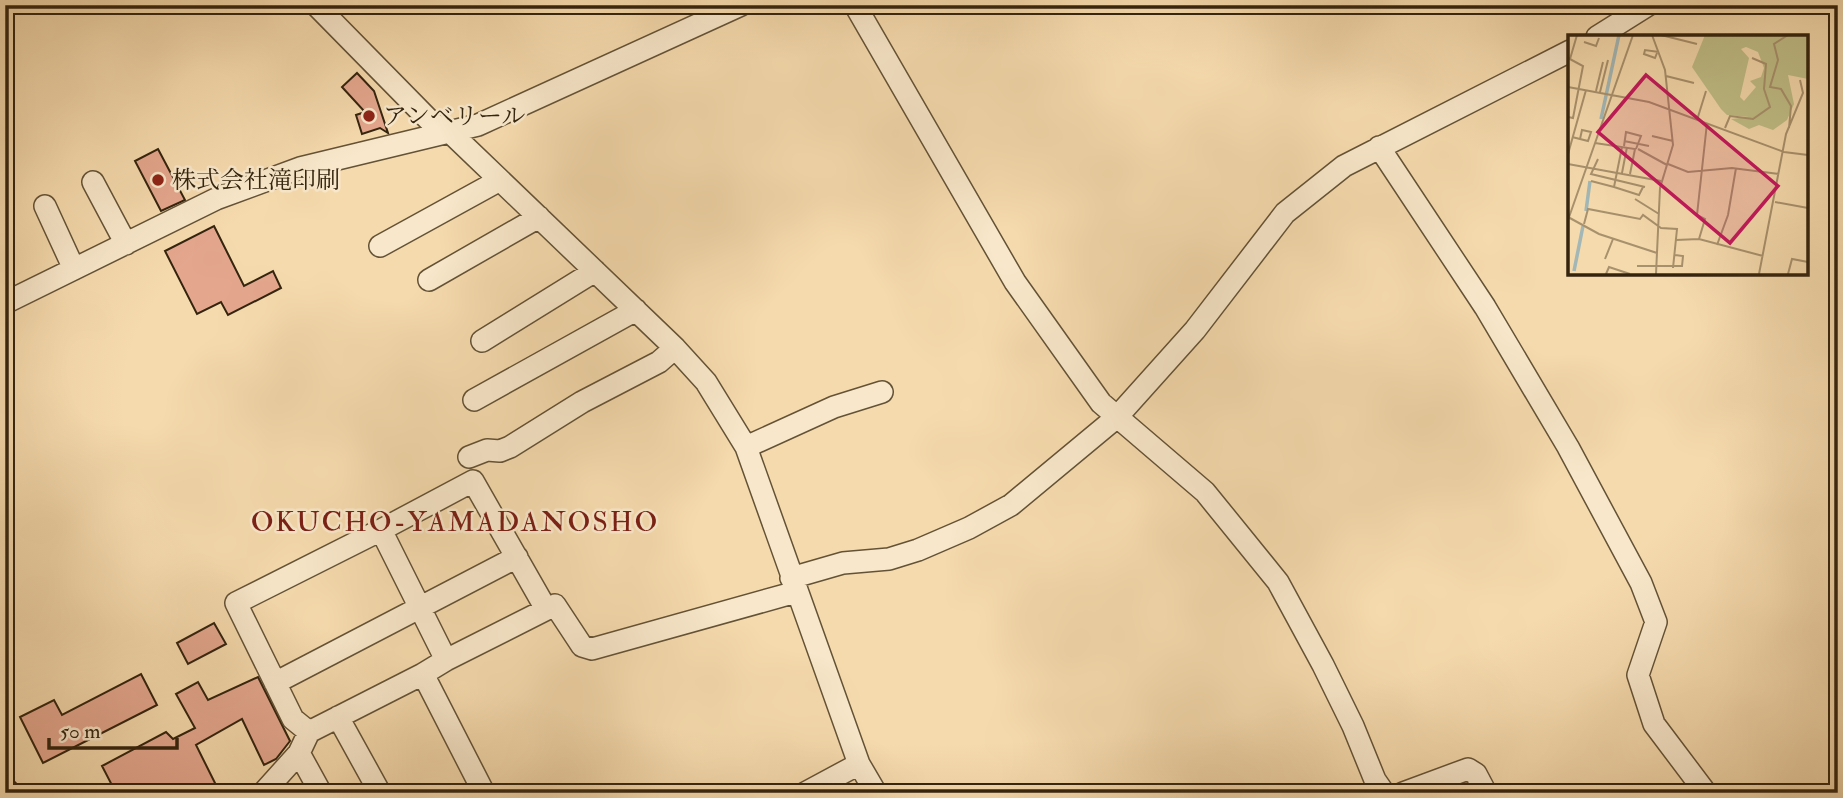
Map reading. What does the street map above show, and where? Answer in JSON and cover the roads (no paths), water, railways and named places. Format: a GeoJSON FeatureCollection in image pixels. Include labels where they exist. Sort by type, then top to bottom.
{"type":"FeatureCollection","features":[{"type":"Feature","properties":{"kind":"street"},"geometry":{"type":"LineString","coordinates":[[316,5],[432,123],[452,134],[675,348],[706,382],[746,447],[859,764],[876,793]]}},
{"type":"Feature","properties":{"kind":"street"},"geometry":{"type":"LineString","coordinates":[[855,5],[1015,282],[1101,402],[1205,492],[1278,582],[1329,677],[1375,780],[1384,793]]}},
{"type":"Feature","properties":{"kind":"street"},"geometry":{"type":"LineString","coordinates":[[1600,35],[1648,5]]}},
{"type":"Feature","properties":{"kind":"street"},"geometry":{"type":"LineString","coordinates":[[5,303],[216,200],[300,168],[452,134],[478,125],[731,7]]}},
{"type":"Feature","properties":{"kind":"street"},"geometry":{"type":"LineString","coordinates":[[263,793],[299,754],[309,732],[555,605],[582,646],[592,649],[794,585],[843,563],[889,559],[970,528],[1011,505],[1117,417],[1195,330],[1285,213],[1343,166],[1568,52]]}},
{"type":"Feature","properties":{"kind":"street"},"geometry":{"type":"LineString","coordinates":[[1379,147],[1485,307],[1568,447],[1641,583],[1656,622],[1638,675],[1654,724],[1706,793]]}},
{"type":"Feature","properties":{"kind":"street"},"geometry":{"type":"LineString","coordinates":[[380,246],[500,180]]}},
{"type":"Feature","properties":{"kind":"street"},"geometry":{"type":"LineString","coordinates":[[93,182],[126,244]]}},
{"type":"Feature","properties":{"kind":"street"},"geometry":{"type":"LineString","coordinates":[[45,206],[74,270]]}},
{"type":"Feature","properties":{"kind":"street"},"geometry":{"type":"LineString","coordinates":[[429,280],[539,217]]}},
{"type":"Feature","properties":{"kind":"street"},"geometry":{"type":"LineString","coordinates":[[482,341],[595,271]]}},
{"type":"Feature","properties":{"kind":"street"},"geometry":{"type":"LineString","coordinates":[[474,400],[636,310]]}},
{"type":"Feature","properties":{"kind":"street"},"geometry":{"type":"LineString","coordinates":[[469,457],[487,450],[500,451],[510,447],[582,402],[659,362],[675,348]]}},
{"type":"Feature","properties":{"kind":"street"},"geometry":{"type":"LineString","coordinates":[[746,447],[834,407],[882,392]]}},
{"type":"Feature","properties":{"kind":"street"},"geometry":{"type":"LineString","coordinates":[[309,732],[293,719],[236,603],[472,481],[546,609]]}},
{"type":"Feature","properties":{"kind":"street"},"geometry":{"type":"LineString","coordinates":[[381,530],[446,660]]}},
{"type":"Feature","properties":{"kind":"street"},"geometry":{"type":"LineString","coordinates":[[275,683],[517,557]]}},
{"type":"Feature","properties":{"kind":"street"},"geometry":{"type":"LineString","coordinates":[[423,674],[484,793]]}},
{"type":"Feature","properties":{"kind":"street"},"geometry":{"type":"LineString","coordinates":[[338,717],[380,793]]}},
{"type":"Feature","properties":{"kind":"street"},"geometry":{"type":"LineString","coordinates":[[299,754],[321,793]]}},
{"type":"Feature","properties":{"kind":"street"},"geometry":{"type":"LineString","coordinates":[[805,793],[859,764]]}},
{"type":"Feature","properties":{"kind":"street"},"geometry":{"type":"LineString","coordinates":[[1403,793],[1468,769],[1476,774],[1486,793]]}},
{"type":"Feature","properties":{"kind":"place","name":"アンベリール"},"geometry":{"type":"Point","coordinates":[369,116]}},
{"type":"Feature","properties":{"kind":"place","name":"株式会社滝印刷"},"geometry":{"type":"Point","coordinates":[158,180]}},
{"type":"Feature","properties":{"kind":"district","name":"OKUCHO-YAMADANOSHO"},"geometry":{"type":"Point","coordinates":[455,522]}}]}
